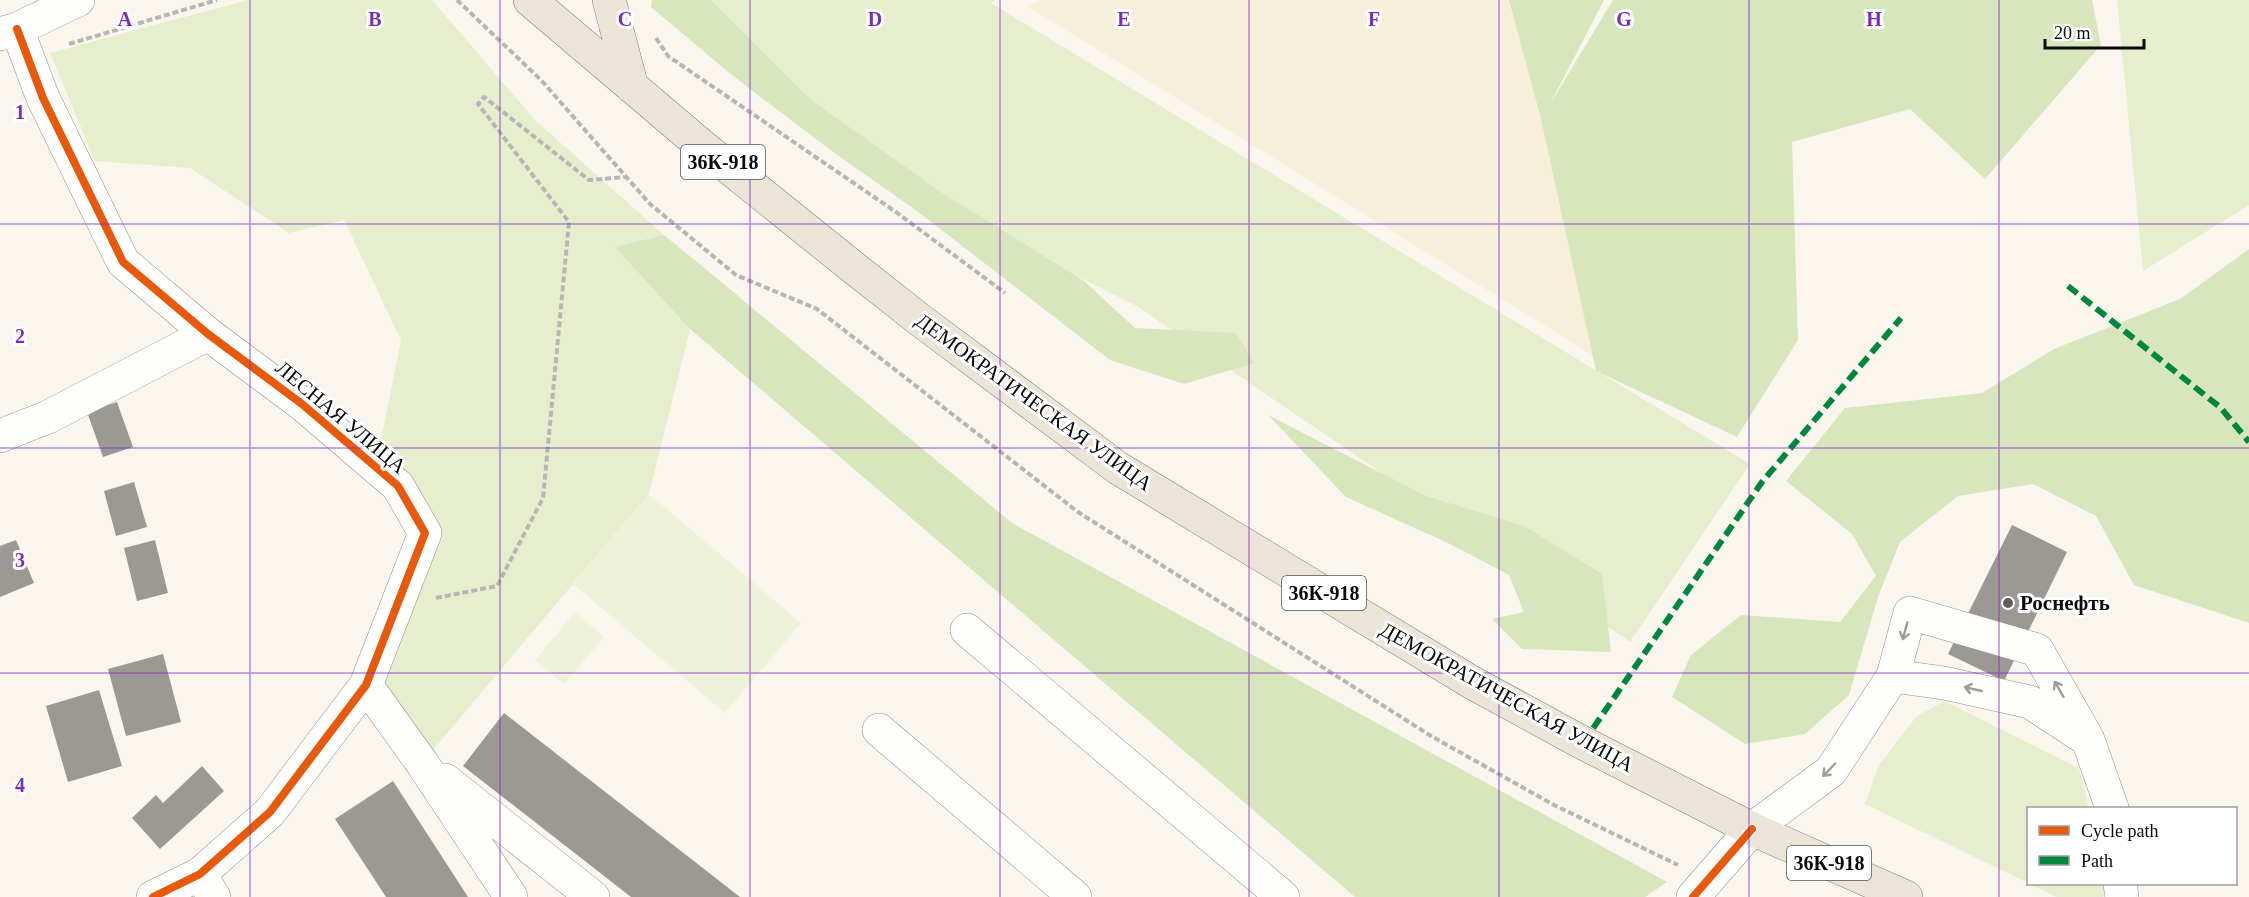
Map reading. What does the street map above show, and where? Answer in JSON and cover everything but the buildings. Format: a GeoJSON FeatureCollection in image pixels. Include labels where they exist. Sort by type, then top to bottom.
{"type":"FeatureCollection","features":[{"type":"Feature","properties":{"kind":"main road","name":"ДЕМОКРАТИЧЕСКАЯ УЛИЦА"},"geometry":{"type":"LineString","coordinates":[[530,0],[632,87],[911,314],[1118,468],[1471,682],[1583,743],[1752,829],[1906,897]]}},
{"type":"Feature","properties":{"kind":"main road"},"geometry":{"type":"LineString","coordinates":[[609,0],[632,87]]}},
{"type":"Feature","properties":{"kind":"street"},"geometry":{"type":"LineString","coordinates":[[15,40],[69,4],[93,0]]}},
{"type":"Feature","properties":{"kind":"street","name":"ЛЕСНАЯ УЛИЦА"},"geometry":{"type":"LineString","coordinates":[[15,40],[123,262],[208,334],[302,404],[398,486],[425,533],[366,685],[270,812],[207,885],[153,897]]}},
{"type":"Feature","properties":{"kind":"street"},"geometry":{"type":"LineString","coordinates":[[0,436],[48,417],[208,334]]}},
{"type":"Feature","properties":{"kind":"street"},"geometry":{"type":"LineString","coordinates":[[1701,888],[1752,829],[1831,771],[1893,676],[1910,613],[2037,650],[2088,740],[2112,807]]}},
{"type":"Feature","properties":{"kind":"street"},"geometry":{"type":"LineString","coordinates":[[967,630],[1283,897]]}},
{"type":"Feature","properties":{"kind":"street"},"geometry":{"type":"LineString","coordinates":[[1893,676],[1944,683],[2030,702],[2088,740]]}},
{"type":"Feature","properties":{"kind":"street"},"geometry":{"type":"LineString","coordinates":[[366,685],[422,763],[511,897]]}},
{"type":"Feature","properties":{"kind":"street"},"geometry":{"type":"LineString","coordinates":[[879,730],[1075,897]]}},
{"type":"Feature","properties":{"kind":"street"},"geometry":{"type":"LineString","coordinates":[[422,763],[593,897]]}},
{"type":"Feature","properties":{"kind":"path"},"geometry":{"type":"LineString","coordinates":[[15,40],[217,0]]}},
{"type":"Feature","properties":{"kind":"path"},"geometry":{"type":"LineString","coordinates":[[457,0],[541,80],[650,204],[736,276],[817,309],[1077,512],[1431,736],[1701,888]]}},
{"type":"Feature","properties":{"kind":"path"},"geometry":{"type":"LineString","coordinates":[[655,37],[668,56],[896,212],[1005,293]]}},
{"type":"Feature","properties":{"kind":"path"},"geometry":{"type":"LineString","coordinates":[[397,606],[497,586],[543,498],[569,222],[478,104],[484,97],[589,180],[626,177]]}},
{"type":"Feature","properties":{"kind":"shaded area"},"geometry":{"type":"Polygon","coordinates":[[[1041,0],[1511,0],[1602,361],[1027,6],[1041,0]]]}},
{"type":"Feature","properties":{"kind":"green space"},"geometry":{"type":"Polygon","coordinates":[[[248,0],[432,0],[535,120],[664,235],[740,297],[690,329],[649,494],[422,763],[366,685],[413,513],[380,445],[401,340],[344,220],[289,233],[190,168],[95,161],[50,53],[248,0]]]}},
{"type":"Feature","properties":{"kind":"green space"},"geometry":{"type":"Polygon","coordinates":[[[652,0],[711,0],[811,100],[942,193],[1084,281],[1135,328],[1236,333],[1254,363],[1184,384],[1110,360],[917,211],[833,152],[728,72],[651,7],[652,0]]]}},
{"type":"Feature","properties":{"kind":"green space"},"geometry":{"type":"Polygon","coordinates":[[[695,0],[995,0],[991,3],[1750,464],[1630,642],[1135,305],[958,217],[760,97],[695,0]]]}},
{"type":"Feature","properties":{"kind":"green space"},"geometry":{"type":"Polygon","coordinates":[[[1509,0],[1604,0],[1549,106],[1613,0],[2092,0],[2101,45],[1985,179],[1910,109],[1792,142],[1798,340],[1737,437],[1596,371],[1541,119],[1509,0]]]}},
{"type":"Feature","properties":{"kind":"green space"},"geometry":{"type":"Polygon","coordinates":[[[2117,0],[2249,0],[2249,205],[2143,271],[2117,0]]]}},
{"type":"Feature","properties":{"kind":"green space"},"geometry":{"type":"Polygon","coordinates":[[[664,235],[1012,523],[1667,882],[1645,897],[1355,897],[690,329],[615,247],[664,235]]]}},
{"type":"Feature","properties":{"kind":"green space"},"geometry":{"type":"Polygon","coordinates":[[[2249,249],[2249,623],[2134,585],[2096,516],[2033,484],[1958,496],[1900,542],[1878,597],[1849,695],[1805,734],[1745,744],[1672,697],[1691,655],[1741,615],[1840,622],[1876,576],[1852,534],[1786,481],[1845,408],[1982,393],[2054,349],[2180,299],[2249,249]]]}},
{"type":"Feature","properties":{"kind":"green space"},"geometry":{"type":"Polygon","coordinates":[[[1268,415],[1426,496],[1524,526],[1602,574],[1611,652],[1522,649],[1492,619],[1524,612],[1509,575],[1448,543],[1346,497],[1268,415]]]}},
{"type":"Feature","properties":{"kind":"green space"},"geometry":{"type":"Polygon","coordinates":[[[649,494],[801,623],[725,713],[572,583],[649,494]]]}},
{"type":"Feature","properties":{"kind":"green space"},"geometry":{"type":"Polygon","coordinates":[[[575,612],[604,637],[564,684],[535,660],[575,612]]]}},
{"type":"Feature","properties":{"kind":"green space"},"geometry":{"type":"Polygon","coordinates":[[[1944,701],[2079,768],[2089,807],[2027,807],[2027,883],[1865,804],[1879,765],[1916,717],[1944,701]]]}},
{"type":"Feature","properties":{"kind":"green space"},"geometry":{"type":"Polygon","coordinates":[[[2031,885],[2106,885],[2107,888],[2103,897],[2057,897],[2031,885]]]}},
{"type":"Feature","properties":{"kind":"marked path"},"geometry":{"type":"LineString","coordinates":[[2068,286],[2221,408],[2249,442]]}},
{"type":"Feature","properties":{"kind":"marked path"},"geometry":{"type":"LineString","coordinates":[[1583,743],[1762,482],[1901,318]]}},
{"type":"Feature","properties":{"kind":"cycle path"},"geometry":{"type":"LineString","coordinates":[[17,29],[43,98],[123,262],[208,334],[302,404],[398,486],[425,533],[366,685],[270,812],[200,874],[153,897]]}},
{"type":"Feature","properties":{"kind":"cycle path"},"geometry":{"type":"LineString","coordinates":[[1693,897],[1752,829]]}},
{"type":"Feature","properties":{"kind":"place","name":"Роснефть"},"geometry":{"type":"Point","coordinates":[2008,603]}}]}
